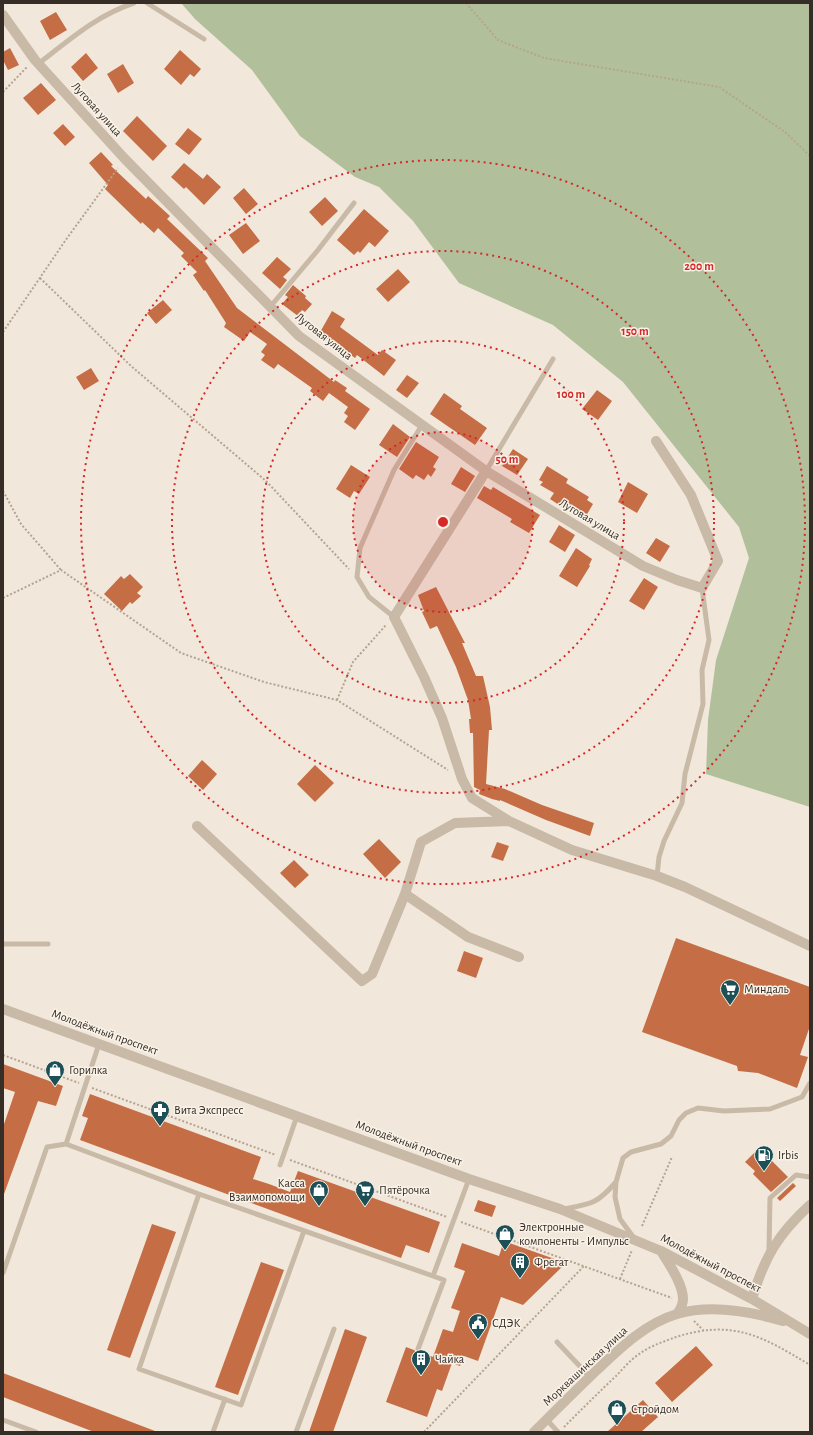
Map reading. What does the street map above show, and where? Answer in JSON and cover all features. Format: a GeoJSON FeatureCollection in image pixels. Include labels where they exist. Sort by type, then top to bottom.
{"type":"FeatureCollection","features":[{"type":"Feature","properties":{"kind":"street","name":"Луговая улица"},"geometry":{"type":"LineString","coordinates":[[3,15],[36,62],[124,158],[299,336],[486,471],[643,566],[677,580],[702,588]]}},
{"type":"Feature","properties":{"kind":"street"},"geometry":{"type":"LineString","coordinates":[[656,441],[691,495],[718,562],[702,588]]}},
{"type":"Feature","properties":{"kind":"street"},"geometry":{"type":"LineString","coordinates":[[486,471],[394,616],[424,676],[439,711],[462,779],[472,798],[508,821],[572,850],[657,876],[714,900],[810,946]]}},
{"type":"Feature","properties":{"kind":"street"},"geometry":{"type":"LineString","coordinates":[[197,826],[362,980],[372,974],[405,894],[421,842],[455,823],[508,821]]}},
{"type":"Feature","properties":{"kind":"street"},"geometry":{"type":"LineString","coordinates":[[405,894],[468,937],[519,957]]}},
{"type":"Feature","properties":{"kind":"street","name":"Молодёжный проспект"},"geometry":{"type":"LineString","coordinates":[[3,1009],[470,1179],[560,1209],[634,1244],[661,1251],[752,1298],[810,1334]]}},
{"type":"Feature","properties":{"kind":"street"},"geometry":{"type":"LineString","coordinates":[[752,1298],[756,1283],[775,1243],[786,1228],[810,1205]]}},
{"type":"Feature","properties":{"kind":"street"},"geometry":{"type":"LineString","coordinates":[[661,1251],[675,1275],[683,1300],[681,1308],[677,1314]]}},
{"type":"Feature","properties":{"kind":"street","name":"Морквашинская улица"},"geometry":{"type":"LineString","coordinates":[[534,1432],[621,1347],[660,1321],[677,1314],[708,1310],[728,1310],[769,1317],[796,1325]]}},
{"type":"Feature","properties":{"kind":"lane"},"geometry":{"type":"LineString","coordinates":[[36,62],[92,22],[122,7],[134,3]]}},
{"type":"Feature","properties":{"kind":"lane"},"geometry":{"type":"LineString","coordinates":[[147,3],[204,39]]}},
{"type":"Feature","properties":{"kind":"lane"},"geometry":{"type":"LineString","coordinates":[[270,306],[318,250],[354,203]]}},
{"type":"Feature","properties":{"kind":"lane"},"geometry":{"type":"LineString","coordinates":[[486,471],[554,358]]}},
{"type":"Feature","properties":{"kind":"lane"},"geometry":{"type":"LineString","coordinates":[[394,616],[369,597],[357,577],[360,548],[394,470],[422,425]]}},
{"type":"Feature","properties":{"kind":"lane"},"geometry":{"type":"LineString","coordinates":[[657,876],[659,857],[664,841],[682,803],[684,774],[703,704],[702,670],[709,640],[702,588]]}},
{"type":"Feature","properties":{"kind":"lane"},"geometry":{"type":"LineString","coordinates":[[3,944],[48,944]]}},
{"type":"Feature","properties":{"kind":"lane"},"geometry":{"type":"LineString","coordinates":[[66,1144],[99,1044]]}},
{"type":"Feature","properties":{"kind":"lane"},"geometry":{"type":"LineString","coordinates":[[634,1244],[620,1219],[615,1197],[616,1182],[623,1158],[631,1152],[661,1144],[671,1136],[679,1120],[686,1114],[698,1108],[724,1112],[770,1108],[802,1097],[810,1083]]}},
{"type":"Feature","properties":{"kind":"lane"},"geometry":{"type":"LineString","coordinates":[[280,1165],[297,1116]]}},
{"type":"Feature","properties":{"kind":"lane"},"geometry":{"type":"LineString","coordinates":[[3,1273],[47,1147],[66,1144],[199,1194],[444,1280],[418,1349]]}},
{"type":"Feature","properties":{"kind":"lane"},"geometry":{"type":"LineString","coordinates":[[768,1255],[770,1238],[770,1198],[796,1175],[810,1178]]}},
{"type":"Feature","properties":{"kind":"lane"},"geometry":{"type":"LineString","coordinates":[[433,1276],[470,1179]]}},
{"type":"Feature","properties":{"kind":"lane"},"geometry":{"type":"LineString","coordinates":[[560,1209],[590,1204],[605,1195],[616,1182]]}},
{"type":"Feature","properties":{"kind":"lane"},"geometry":{"type":"LineString","coordinates":[[199,1194],[139,1369],[225,1400],[241,1405],[304,1231]]}},
{"type":"Feature","properties":{"kind":"lane"},"geometry":{"type":"LineString","coordinates":[[296,1432],[334,1329]]}},
{"type":"Feature","properties":{"kind":"lane"},"geometry":{"type":"LineString","coordinates":[[557,1342],[590,1377]]}},
{"type":"Feature","properties":{"kind":"lane"},"geometry":{"type":"LineString","coordinates":[[213,1432],[225,1400]]}},
{"type":"Feature","properties":{"kind":"lane"},"geometry":{"type":"LineString","coordinates":[[3,1420],[36,1432]]}},
{"type":"Feature","properties":{"kind":"lane"},"geometry":{"type":"LineString","coordinates":[[547,1420],[558,1432]]}},
{"type":"Feature","properties":{"kind":"path"},"geometry":{"type":"LineString","coordinates":[[466,3],[498,40],[544,58],[719,87],[786,132],[810,156]]}},
{"type":"Feature","properties":{"kind":"path"},"geometry":{"type":"LineString","coordinates":[[3,92],[36,62]]}},
{"type":"Feature","properties":{"kind":"path"},"geometry":{"type":"LineString","coordinates":[[3,332],[124,158]]}},
{"type":"Feature","properties":{"kind":"path"},"geometry":{"type":"LineString","coordinates":[[40,278],[131,366],[266,481],[357,577]]}},
{"type":"Feature","properties":{"kind":"path"},"geometry":{"type":"LineString","coordinates":[[3,491],[21,524],[61,570],[181,653],[264,682],[337,700],[462,779]]}},
{"type":"Feature","properties":{"kind":"path"},"geometry":{"type":"LineString","coordinates":[[3,598],[61,570]]}},
{"type":"Feature","properties":{"kind":"path"},"geometry":{"type":"LineString","coordinates":[[337,700],[353,662],[394,616]]}},
{"type":"Feature","properties":{"kind":"path"},"geometry":{"type":"LineString","coordinates":[[3,1055],[672,1298]]}},
{"type":"Feature","properties":{"kind":"path"},"geometry":{"type":"LineString","coordinates":[[642,1226],[672,1157]]}},
{"type":"Feature","properties":{"kind":"path"},"geometry":{"type":"LineString","coordinates":[[620,1279],[634,1244]]}},
{"type":"Feature","properties":{"kind":"path"},"geometry":{"type":"LineString","coordinates":[[424,1432],[584,1266]]}},
{"type":"Feature","properties":{"kind":"path"},"geometry":{"type":"LineString","coordinates":[[694,1320],[703,1330]]}},
{"type":"Feature","properties":{"kind":"path"},"geometry":{"type":"LineString","coordinates":[[558,1432],[637,1355],[659,1343],[703,1330],[732,1330],[756,1335],[773,1343],[810,1365]]}},
{"type":"Feature","properties":{"kind":"green space"},"geometry":{"type":"Polygon","coordinates":[[[181,3],[810,3],[810,807],[706,774],[708,720],[716,660],[749,558],[739,527],[623,382],[553,325],[459,283],[413,221],[379,187],[355,177],[300,136],[252,70],[195,19],[181,3]]]}},
{"type":"Feature","properties":{"kind":"building"},"geometry":{"type":"Polygon","coordinates":[[[56,12],[67,30],[50,40],[40,21],[56,12]]]}},
{"type":"Feature","properties":{"kind":"building"},"geometry":{"type":"Polygon","coordinates":[[[10,48],[19,65],[8,70],[3,60],[3,52],[10,48]]]}},
{"type":"Feature","properties":{"kind":"building"},"geometry":{"type":"Polygon","coordinates":[[[180,50],[201,69],[194,77],[190,74],[181,85],[164,69],[180,50]]]}},
{"type":"Feature","properties":{"kind":"building"},"geometry":{"type":"Polygon","coordinates":[[[86,53],[98,68],[83,81],[71,67],[86,53]]]}},
{"type":"Feature","properties":{"kind":"building"},"geometry":{"type":"Polygon","coordinates":[[[123,64],[134,83],[118,93],[107,74],[123,64]]]}},
{"type":"Feature","properties":{"kind":"building"},"geometry":{"type":"Polygon","coordinates":[[[41,83],[56,100],[38,115],[23,98],[41,83]]]}},
{"type":"Feature","properties":{"kind":"building"},"geometry":{"type":"Polygon","coordinates":[[[137,116],[167,146],[153,161],[123,131],[137,116]]]}},
{"type":"Feature","properties":{"kind":"building"},"geometry":{"type":"Polygon","coordinates":[[[63,124],[75,137],[65,146],[53,133],[63,124]]]}},
{"type":"Feature","properties":{"kind":"building"},"geometry":{"type":"Polygon","coordinates":[[[188,128],[202,139],[189,155],[175,144],[188,128]]]}},
{"type":"Feature","properties":{"kind":"building"},"geometry":{"type":"Polygon","coordinates":[[[101,152],[113,165],[111,166],[146,199],[148,196],[170,216],[167,219],[208,258],[205,261],[237,308],[334,382],[335,380],[347,388],[345,391],[370,409],[355,430],[344,422],[348,416],[344,413],[348,407],[329,393],[323,401],[310,391],[312,388],[278,364],[274,369],[261,360],[265,355],[261,352],[267,344],[250,332],[244,341],[224,327],[226,323],[205,290],[204,291],[193,275],[197,272],[181,256],[184,253],[158,228],[154,233],[142,222],[141,224],[105,189],[108,185],[89,163],[101,152]]]}},
{"type":"Feature","properties":{"kind":"building"},"geometry":{"type":"Polygon","coordinates":[[[184,163],[203,179],[207,174],[221,187],[204,205],[186,187],[184,189],[171,177],[184,163]]]}},
{"type":"Feature","properties":{"kind":"building"},"geometry":{"type":"Polygon","coordinates":[[[244,188],[258,204],[246,214],[233,198],[244,188]]]}},
{"type":"Feature","properties":{"kind":"building"},"geometry":{"type":"Polygon","coordinates":[[[325,197],[338,211],[322,226],[309,212],[325,197]]]}},
{"type":"Feature","properties":{"kind":"building"},"geometry":{"type":"Polygon","coordinates":[[[364,209],[389,231],[375,247],[369,242],[360,253],[358,251],[354,255],[337,240],[364,209]]]}},
{"type":"Feature","properties":{"kind":"building"},"geometry":{"type":"Polygon","coordinates":[[[246,223],[260,241],[243,254],[229,235],[246,223]]]}},
{"type":"Feature","properties":{"kind":"building"},"geometry":{"type":"Polygon","coordinates":[[[277,257],[291,269],[283,277],[287,280],[280,289],[262,273],[277,257]]]}},
{"type":"Feature","properties":{"kind":"building"},"geometry":{"type":"Polygon","coordinates":[[[398,269],[410,282],[388,302],[376,289],[398,269]]]}},
{"type":"Feature","properties":{"kind":"building"},"geometry":{"type":"Polygon","coordinates":[[[293,285],[306,296],[305,298],[312,304],[305,312],[302,310],[298,316],[282,304],[288,297],[285,295],[293,285]]]}},
{"type":"Feature","properties":{"kind":"building"},"geometry":{"type":"Polygon","coordinates":[[[163,300],[172,310],[156,324],[147,313],[163,300]]]}},
{"type":"Feature","properties":{"kind":"building"},"geometry":{"type":"Polygon","coordinates":[[[332,311],[345,319],[340,327],[378,355],[382,350],[396,360],[384,376],[357,355],[355,358],[335,343],[319,334],[332,311]]]}},
{"type":"Feature","properties":{"kind":"building"},"geometry":{"type":"Polygon","coordinates":[[[91,368],[99,381],[84,390],[76,377],[91,368]]]}},
{"type":"Feature","properties":{"kind":"building"},"geometry":{"type":"Polygon","coordinates":[[[407,375],[419,383],[407,398],[396,390],[407,375]]]}},
{"type":"Feature","properties":{"kind":"building"},"geometry":{"type":"Polygon","coordinates":[[[597,390],[612,401],[598,420],[582,409],[597,390]]]}},
{"type":"Feature","properties":{"kind":"building"},"geometry":{"type":"Polygon","coordinates":[[[444,393],[462,406],[460,409],[487,428],[475,445],[430,414],[444,393]]]}},
{"type":"Feature","properties":{"kind":"building"},"geometry":{"type":"Polygon","coordinates":[[[393,424],[410,437],[397,457],[379,445],[393,424]]]}},
{"type":"Feature","properties":{"kind":"building"},"geometry":{"type":"Polygon","coordinates":[[[416,442],[439,457],[433,467],[436,469],[431,477],[428,474],[424,480],[416,475],[413,479],[399,469],[416,442]]]}},
{"type":"Feature","properties":{"kind":"building"},"geometry":{"type":"Polygon","coordinates":[[[513,449],[528,459],[517,475],[502,466],[513,449]]]}},
{"type":"Feature","properties":{"kind":"building"},"geometry":{"type":"Polygon","coordinates":[[[351,465],[370,477],[359,494],[354,491],[350,498],[336,489],[351,465]]]}},
{"type":"Feature","properties":{"kind":"building"},"geometry":{"type":"Polygon","coordinates":[[[547,466],[568,479],[566,483],[589,497],[587,500],[593,504],[586,516],[564,503],[562,507],[550,499],[554,493],[540,485],[543,482],[539,480],[547,466]]]}},
{"type":"Feature","properties":{"kind":"building"},"geometry":{"type":"Polygon","coordinates":[[[461,467],[475,476],[465,492],[451,484],[461,467]]]}},
{"type":"Feature","properties":{"kind":"building"},"geometry":{"type":"Polygon","coordinates":[[[628,482],[648,494],[637,513],[618,502],[628,482]]]}},
{"type":"Feature","properties":{"kind":"building"},"geometry":{"type":"Polygon","coordinates":[[[484,486],[491,490],[493,487],[540,515],[529,533],[510,522],[512,519],[477,498],[484,486]]]}},
{"type":"Feature","properties":{"kind":"building"},"geometry":{"type":"Polygon","coordinates":[[[559,525],[575,535],[565,552],[549,542],[559,525]]]}},
{"type":"Feature","properties":{"kind":"building"},"geometry":{"type":"Polygon","coordinates":[[[656,538],[670,546],[660,562],[646,553],[656,538]]]}},
{"type":"Feature","properties":{"kind":"building"},"geometry":{"type":"Polygon","coordinates":[[[576,548],[592,559],[589,565],[590,566],[577,587],[559,576],[576,548]]]}},
{"type":"Feature","properties":{"kind":"building"},"geometry":{"type":"Polygon","coordinates":[[[130,574],[143,587],[137,593],[141,596],[132,604],[130,602],[122,611],[104,594],[121,576],[124,579],[130,574]]]}},
{"type":"Feature","properties":{"kind":"building"},"geometry":{"type":"Polygon","coordinates":[[[644,578],[658,587],[644,610],[629,601],[644,578]]]}},
{"type":"Feature","properties":{"kind":"building"},"geometry":{"type":"Polygon","coordinates":[[[436,587],[465,643],[462,643],[476,676],[483,676],[490,707],[492,730],[489,730],[486,784],[505,789],[542,805],[594,823],[590,836],[546,820],[500,800],[492,799],[479,794],[480,790],[474,787],[473,733],[470,733],[469,719],[471,719],[468,700],[456,667],[437,626],[430,629],[422,612],[424,611],[418,595],[436,587]]]}},
{"type":"Feature","properties":{"kind":"building"},"geometry":{"type":"Polygon","coordinates":[[[202,760],[217,774],[203,790],[188,776],[202,760]]]}},
{"type":"Feature","properties":{"kind":"building"},"geometry":{"type":"Polygon","coordinates":[[[315,765],[334,783],[315,802],[297,784],[315,765]]]}},
{"type":"Feature","properties":{"kind":"building"},"geometry":{"type":"Polygon","coordinates":[[[379,839],[401,862],[385,878],[363,854],[379,839]]]}},
{"type":"Feature","properties":{"kind":"building"},"geometry":{"type":"Polygon","coordinates":[[[497,842],[509,846],[503,861],[491,857],[497,842]]]}},
{"type":"Feature","properties":{"kind":"building"},"geometry":{"type":"Polygon","coordinates":[[[294,860],[309,875],[295,888],[280,873],[294,860]]]}},
{"type":"Feature","properties":{"kind":"building","name":"Миндаль"},"geometry":{"type":"Polygon","coordinates":[[[676,938],[810,987],[810,1026],[800,1055],[808,1057],[797,1088],[758,1073],[738,1071],[737,1066],[642,1032],[676,938]]]}},
{"type":"Feature","properties":{"kind":"building"},"geometry":{"type":"Polygon","coordinates":[[[464,951],[483,958],[476,978],[457,971],[464,951]]]}},
{"type":"Feature","properties":{"kind":"building"},"geometry":{"type":"Polygon","coordinates":[[[3,1064],[63,1086],[56,1106],[38,1101],[4,1194],[3,1127],[15,1092],[3,1088],[3,1064]]]}},
{"type":"Feature","properties":{"kind":"building"},"geometry":{"type":"Polygon","coordinates":[[[90,1094],[261,1157],[253,1179],[290,1192],[298,1171],[440,1222],[429,1253],[406,1245],[401,1258],[80,1140],[88,1118],[82,1116],[90,1094]]]}},
{"type":"Feature","properties":{"kind":"building"},"geometry":{"type":"Polygon","coordinates":[[[757,1150],[766,1159],[768,1157],[788,1177],[771,1192],[753,1174],[755,1171],[745,1162],[757,1150]]]}},
{"type":"Feature","properties":{"kind":"building"},"geometry":{"type":"Polygon","coordinates":[[[793,1183],[796,1186],[780,1201],[777,1198],[793,1183]]]}},
{"type":"Feature","properties":{"kind":"building"},"geometry":{"type":"Polygon","coordinates":[[[478,1200],[496,1206],[492,1217],[474,1211],[478,1200]]]}},
{"type":"Feature","properties":{"kind":"building"},"geometry":{"type":"Polygon","coordinates":[[[152,1224],[176,1232],[130,1358],[107,1350],[152,1224]]]}},
{"type":"Feature","properties":{"kind":"building"},"geometry":{"type":"Polygon","coordinates":[[[504,1241],[566,1263],[523,1305],[501,1297],[478,1361],[464,1356],[460,1366],[452,1363],[442,1391],[437,1389],[427,1417],[386,1402],[406,1347],[417,1353],[421,1352],[433,1357],[443,1329],[453,1332],[460,1311],[451,1308],[465,1271],[454,1267],[462,1243],[499,1256],[504,1241]]]}},
{"type":"Feature","properties":{"kind":"building"},"geometry":{"type":"Polygon","coordinates":[[[261,1262],[284,1270],[238,1395],[215,1387],[261,1262]]]}},
{"type":"Feature","properties":{"kind":"building"},"geometry":{"type":"Polygon","coordinates":[[[345,1329],[367,1337],[333,1432],[309,1432],[345,1329]]]}},
{"type":"Feature","properties":{"kind":"building"},"geometry":{"type":"Polygon","coordinates":[[[696,1346],[713,1365],[672,1402],[655,1383],[696,1346]]]}},
{"type":"Feature","properties":{"kind":"building"},"geometry":{"type":"Polygon","coordinates":[[[3,1373],[155,1432],[94,1432],[3,1397],[3,1373]]]}},
{"type":"Feature","properties":{"kind":"building"},"geometry":{"type":"Polygon","coordinates":[[[643,1400],[658,1417],[641,1432],[607,1432],[643,1400]]]}},
{"type":"Feature","properties":{"kind":"place","name":"Миндаль"},"geometry":{"type":"Point","coordinates":[730,1006]}},
{"type":"Feature","properties":{"kind":"place","name":"Горилка"},"geometry":{"type":"Point","coordinates":[55,1087]}},
{"type":"Feature","properties":{"kind":"place","name":"Вита Экспресс"},"geometry":{"type":"Point","coordinates":[160,1127]}},
{"type":"Feature","properties":{"kind":"place","name":"Irbis"},"geometry":{"type":"Point","coordinates":[764,1172]}},
{"type":"Feature","properties":{"kind":"place","name":"Касса Взаимопомощи"},"geometry":{"type":"Point","coordinates":[319,1207]}},
{"type":"Feature","properties":{"kind":"place","name":"Пятёрочка"},"geometry":{"type":"Point","coordinates":[365,1207]}},
{"type":"Feature","properties":{"kind":"place","name":"Электронные компоненты - Импульс"},"geometry":{"type":"Point","coordinates":[505,1251]}},
{"type":"Feature","properties":{"kind":"place","name":"Фрегат"},"geometry":{"type":"Point","coordinates":[520,1279]}},
{"type":"Feature","properties":{"kind":"place","name":"СДЭК"},"geometry":{"type":"Point","coordinates":[478,1340]}},
{"type":"Feature","properties":{"kind":"place","name":"Чайка"},"geometry":{"type":"Point","coordinates":[421,1376]}},
{"type":"Feature","properties":{"kind":"place","name":"Стройдом"},"geometry":{"type":"Point","coordinates":[617,1426]}}]}
